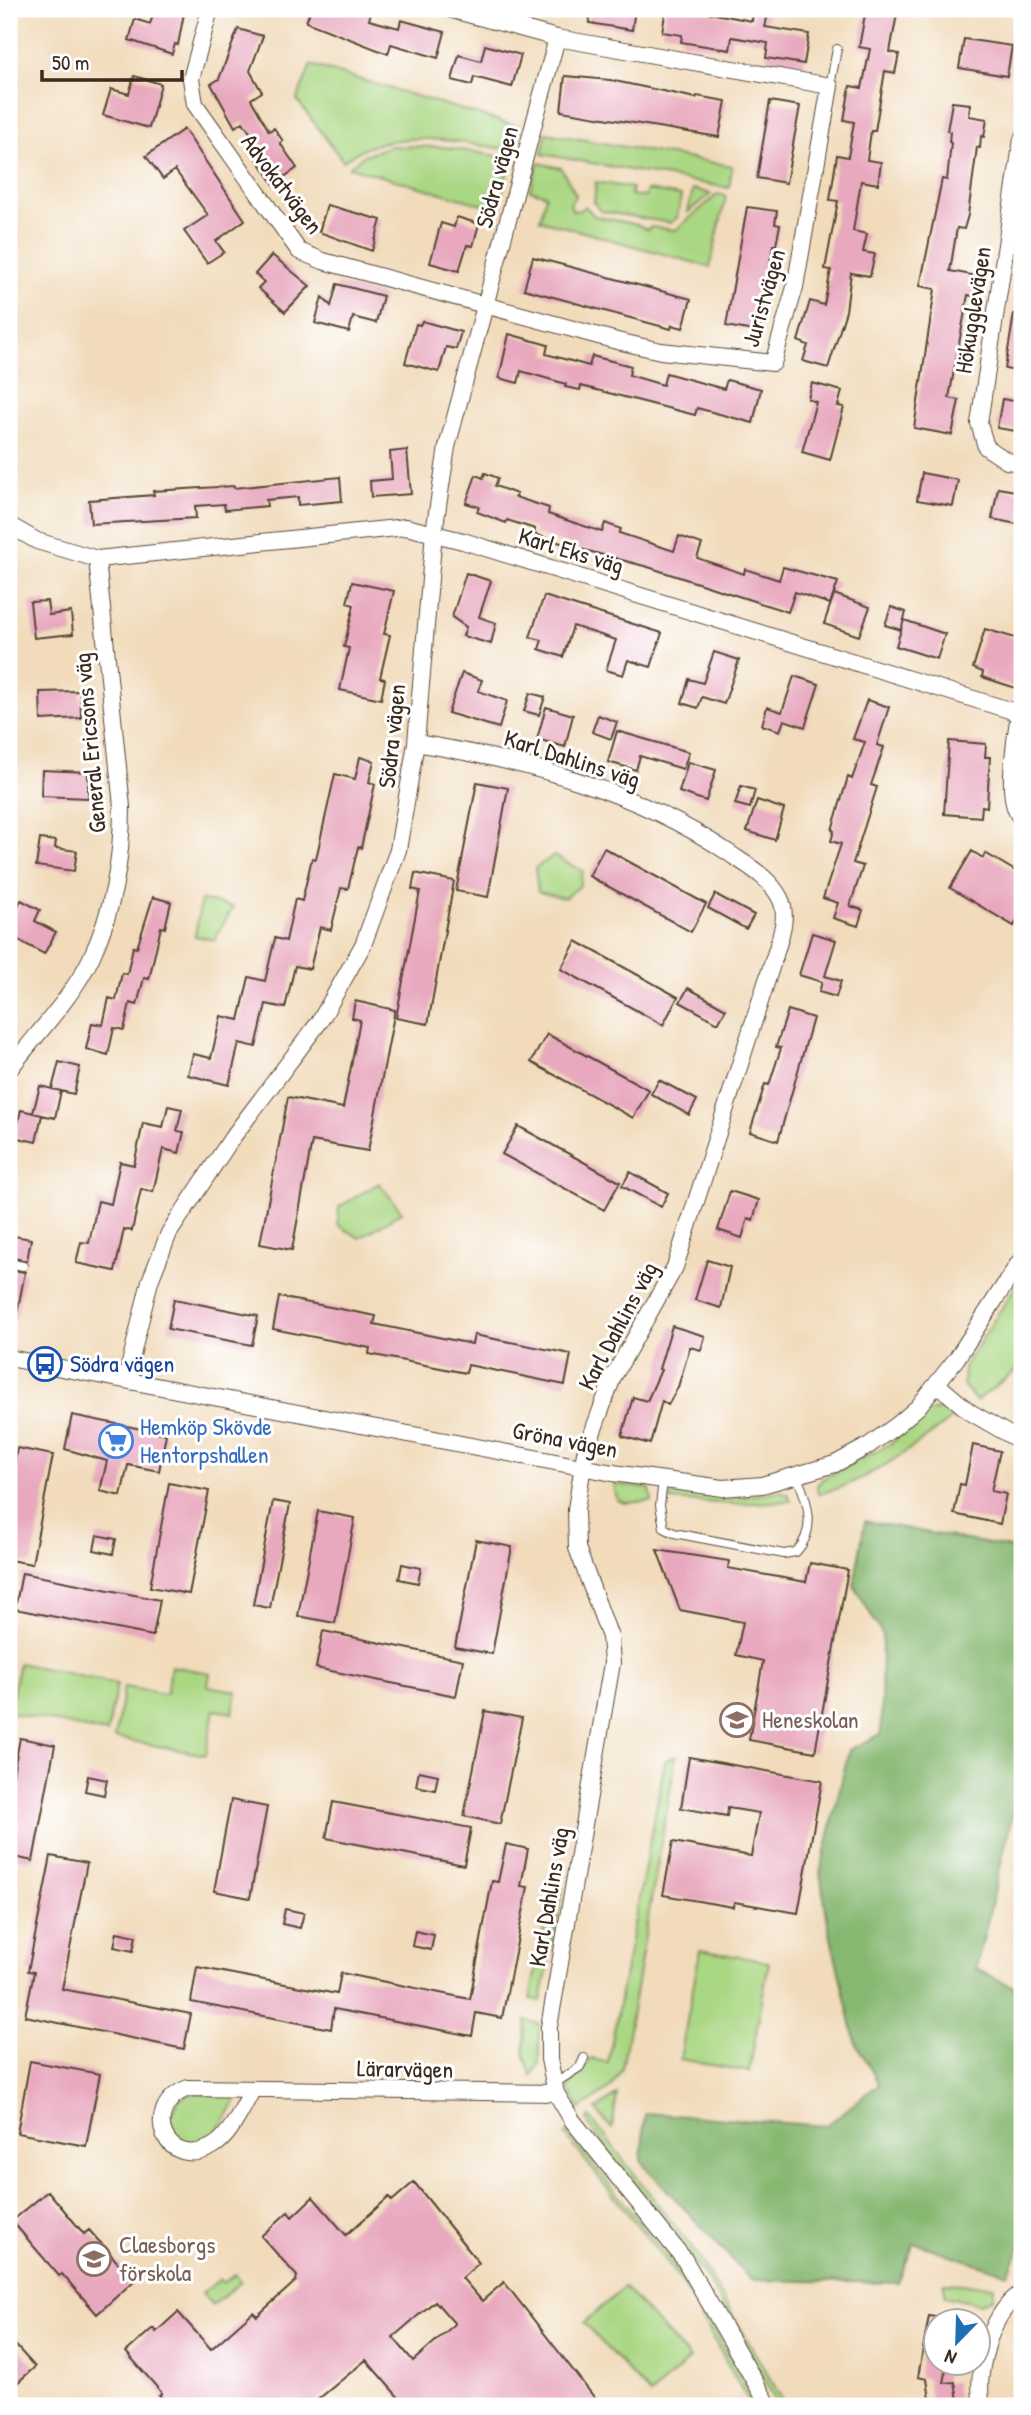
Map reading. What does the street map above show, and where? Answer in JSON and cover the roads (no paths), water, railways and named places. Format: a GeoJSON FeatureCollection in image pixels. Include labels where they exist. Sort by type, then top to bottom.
{"type":"FeatureCollection","features":[{"type":"Feature","properties":{"kind":"street","name":"Advokatvägen"},"geometry":{"type":"LineString","coordinates":[[210,9],[191,79],[195,104],[299,251],[323,261],[486,304]]}},
{"type":"Feature","properties":{"kind":"street"},"geometry":{"type":"LineString","coordinates":[[449,9],[557,38],[830,86]]}},
{"type":"Feature","properties":{"kind":"street","name":"Södra vägen"},"geometry":{"type":"LineString","coordinates":[[126,1380],[150,1281],[169,1233],[225,1148],[320,1021],[363,945],[398,850],[416,743],[434,532],[447,447],[557,38]]}},
{"type":"Feature","properties":{"kind":"street","name":"Juristvägen"},"geometry":{"type":"LineString","coordinates":[[486,304],[639,346],[773,363],[795,287],[830,86]]}},
{"type":"Feature","properties":{"kind":"street","name":"Hökugglevägen"},"geometry":{"type":"LineString","coordinates":[[1022,139],[979,423],[986,447],[1007,461],[1022,463]]}},
{"type":"Feature","properties":{"kind":"street"},"geometry":{"type":"LineString","coordinates":[[9,525],[46,545],[97,559]]}},
{"type":"Feature","properties":{"kind":"street","name":"Karl Eks väg"},"geometry":{"type":"LineString","coordinates":[[97,559],[406,527],[434,532],[1021,713],[1012,795],[1014,811],[1022,819]]}},
{"type":"Feature","properties":{"kind":"street","name":"General Ericsons väg"},"geometry":{"type":"LineString","coordinates":[[9,1070],[90,960],[117,884],[122,849],[122,807],[97,559]]}},
{"type":"Feature","properties":{"kind":"street","name":"Karl Dahlins väg"},"geometry":{"type":"LineString","coordinates":[[416,743],[493,756],[561,774],[658,812],[708,838],[758,873],[767,880],[782,905],[783,922],[775,955],[675,1267],[613,1377],[596,1419],[582,1467],[575,1526],[577,1548],[610,1637],[612,1663],[549,2027],[549,2059],[555,2088],[572,2120],[684,2259],[769,2406]]}},
{"type":"Feature","properties":{"kind":"street","name":"Gröna vägen"},"geometry":{"type":"LineString","coordinates":[[9,1358],[663,1481],[723,1488],[762,1485],[835,1464],[868,1446],[897,1425],[937,1384],[1022,1258]]}},
{"type":"Feature","properties":{"kind":"street"},"geometry":{"type":"LineString","coordinates":[[937,1384],[970,1412],[1022,1442]]}},
{"type":"Feature","properties":{"kind":"street","name":"Lärarvägen"},"geometry":{"type":"LineString","coordinates":[[253,2089],[215,2145],[194,2154],[175,2149],[164,2137],[161,2117],[174,2094],[188,2088],[555,2088]]}},
{"type":"Feature","properties":{"kind":"street"},"geometry":{"type":"LineString","coordinates":[[982,2406],[981,2384],[991,2329],[1002,2308],[1017,2296],[1022,2296]]}},
{"type":"Feature","properties":{"kind":"lane","name":"Juristvägen"},"geometry":{"type":"LineString","coordinates":[[830,86],[837,48]]}},
{"type":"Feature","properties":{"kind":"lane"},"geometry":{"type":"LineString","coordinates":[[9,1263],[23,1266]]}},
{"type":"Feature","properties":{"kind":"lane"},"geometry":{"type":"LineString","coordinates":[[663,1481],[660,1505],[664,1528],[674,1533],[784,1554],[796,1552],[807,1535],[808,1503],[797,1477]]}},
{"type":"Feature","properties":{"kind":"lane"},"geometry":{"type":"LineString","coordinates":[[555,2088],[580,2067],[584,2059]]}},
{"type":"Feature","properties":{"kind":"place","name":"Södra vägen"},"geometry":{"type":"Point","coordinates":[45,1364]}},
{"type":"Feature","properties":{"kind":"place","name":"Hemköp Skövde Hentorpshallen"},"geometry":{"type":"Point","coordinates":[116,1441]}},
{"type":"Feature","properties":{"kind":"place","name":"Heneskolan"},"geometry":{"type":"Point","coordinates":[737,1720]}},
{"type":"Feature","properties":{"kind":"place","name":"Claesborgs förskola"},"geometry":{"type":"Point","coordinates":[94,2259]}}]}
